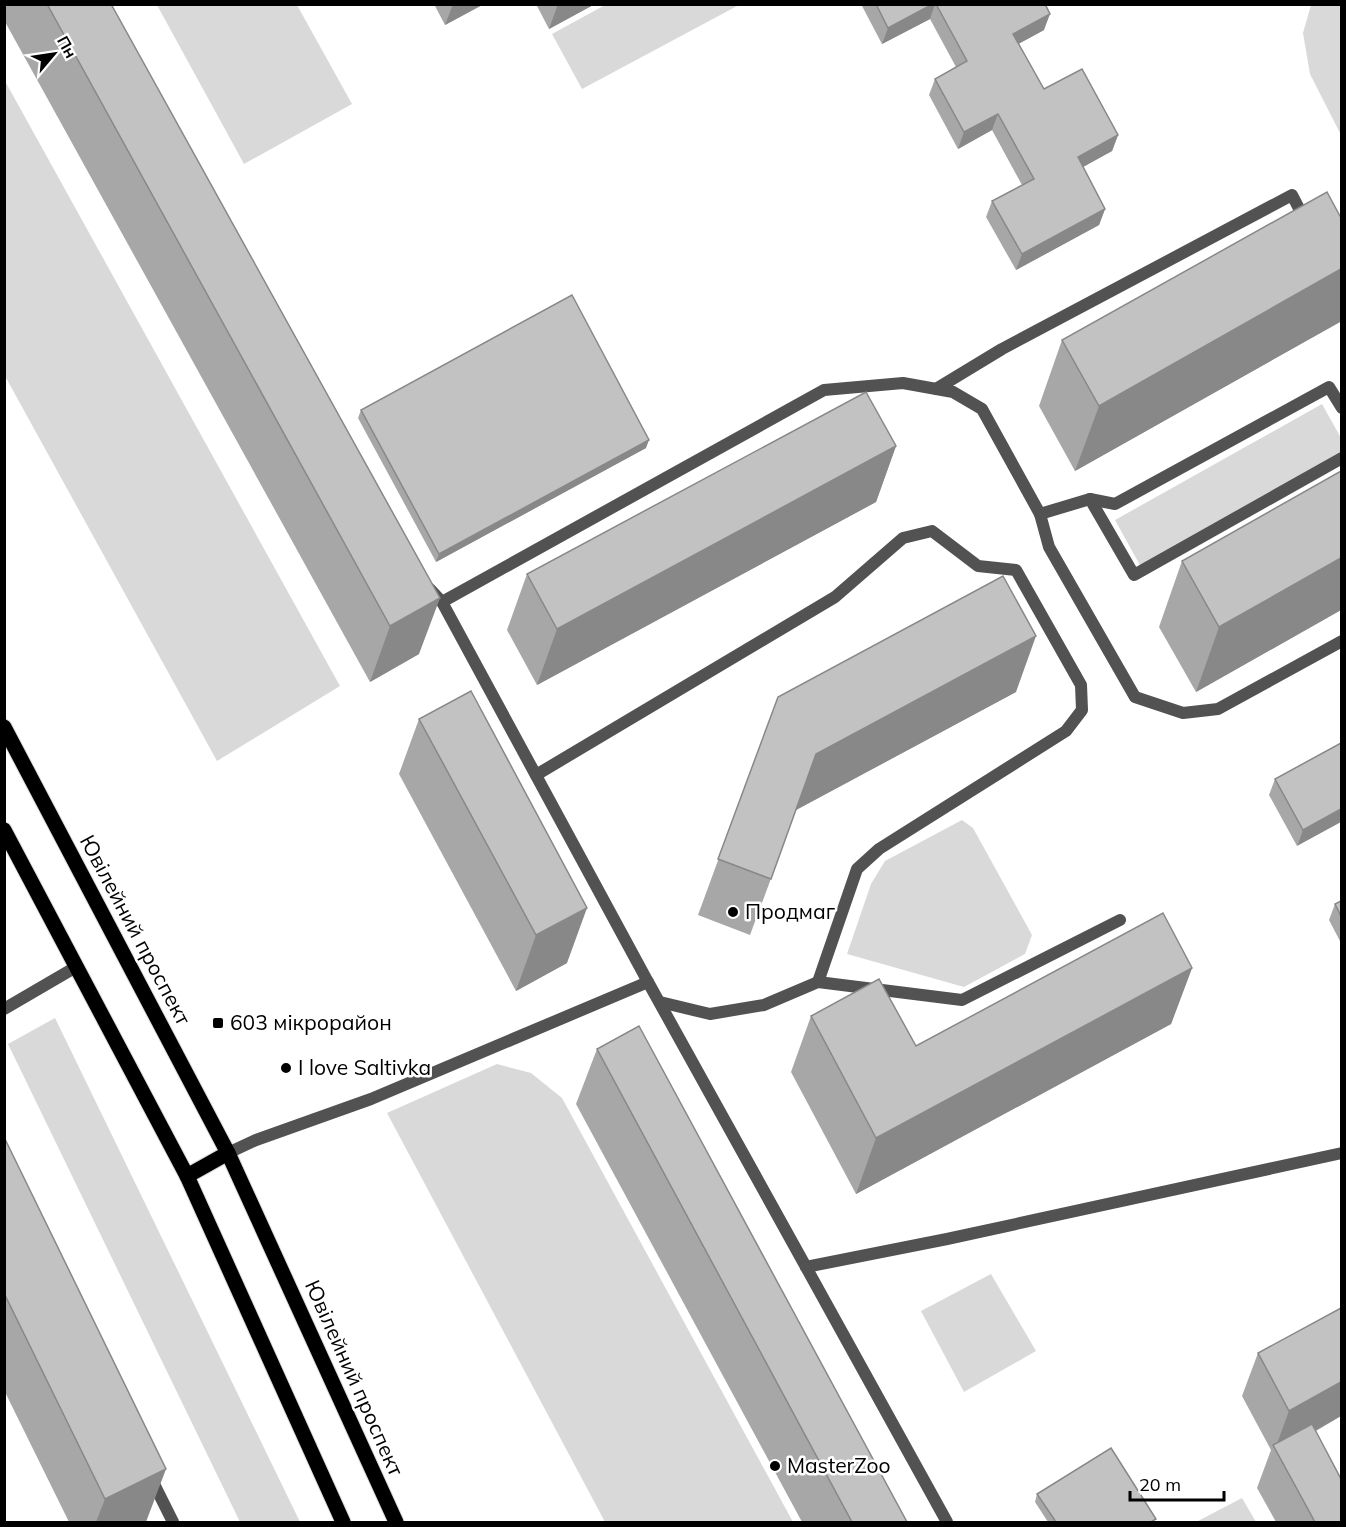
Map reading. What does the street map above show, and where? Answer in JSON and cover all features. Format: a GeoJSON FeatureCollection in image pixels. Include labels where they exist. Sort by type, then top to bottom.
{"type":"FeatureCollection","features":[{"type":"Feature","properties":{"kind":"main road","name":"Ювілейний проспект"},"geometry":{"type":"LineString","coordinates":[[4,727],[11,754],[228,1153],[396,1522]]}},
{"type":"Feature","properties":{"kind":"main road"},"geometry":{"type":"LineString","coordinates":[[4,830],[187,1176],[343,1522]]}},
{"type":"Feature","properties":{"kind":"main road"},"geometry":{"type":"LineString","coordinates":[[187,1176],[228,1153]]}},
{"type":"Feature","properties":{"kind":"lane"},"geometry":{"type":"LineString","coordinates":[[936,389],[1002,349],[1292,195],[1314,237]]}},
{"type":"Feature","properties":{"kind":"lane"},"geometry":{"type":"LineString","coordinates":[[442,602],[824,390],[903,382],[953,392],[982,409],[1040,514],[1049,547],[1135,697],[1183,713],[1218,709],[1341,641]]}},
{"type":"Feature","properties":{"kind":"lane"},"geometry":{"type":"LineString","coordinates":[[1040,514],[1090,499],[1115,504],[1329,387],[1341,408]]}},
{"type":"Feature","properties":{"kind":"lane"},"geometry":{"type":"LineString","coordinates":[[1090,499],[1134,575],[1341,458]]}},
{"type":"Feature","properties":{"kind":"lane"},"geometry":{"type":"LineString","coordinates":[[536,775],[836,597],[903,538],[932,531],[978,566],[1016,570],[1081,685],[1082,710],[1066,731],[879,849],[857,869],[818,982]]}},
{"type":"Feature","properties":{"kind":"lane"},"geometry":{"type":"LineString","coordinates":[[419,577],[442,602],[648,982],[947,1522]]}},
{"type":"Feature","properties":{"kind":"lane"},"geometry":{"type":"LineString","coordinates":[[660,1002],[710,1014],[764,1005],[818,982],[962,1000],[1119,920]]}},
{"type":"Feature","properties":{"kind":"lane"},"geometry":{"type":"LineString","coordinates":[[4,1009],[76,967]]}},
{"type":"Feature","properties":{"kind":"lane"},"geometry":{"type":"LineString","coordinates":[[228,1153],[256,1140],[371,1099],[648,982]]}},
{"type":"Feature","properties":{"kind":"lane"},"geometry":{"type":"LineString","coordinates":[[806,1267],[959,1237],[1341,1153]]}},
{"type":"Feature","properties":{"kind":"lane"},"geometry":{"type":"LineString","coordinates":[[147,1469],[173,1522]]}},
{"type":"Feature","properties":{"kind":"shaded area"},"geometry":{"type":"Polygon","coordinates":[[[607,4],[739,5],[582,89],[552,34],[607,4]]]}},
{"type":"Feature","properties":{"kind":"shaded area"},"geometry":{"type":"Polygon","coordinates":[[[157,5],[297,5],[352,104],[244,164],[157,5]]]}},
{"type":"Feature","properties":{"kind":"shaded area"},"geometry":{"type":"Polygon","coordinates":[[[1311,5],[1341,5],[1341,135],[1310,74],[1303,33],[1311,5]]]}},
{"type":"Feature","properties":{"kind":"shaded area"},"geometry":{"type":"Polygon","coordinates":[[[5,81],[340,686],[217,761],[5,376],[5,81]]]}},
{"type":"Feature","properties":{"kind":"shaded area"},"geometry":{"type":"Polygon","coordinates":[[[1322,404],[1341,438],[1341,455],[1141,567],[1115,520],[1322,404]]]}},
{"type":"Feature","properties":{"kind":"shaded area"},"geometry":{"type":"Polygon","coordinates":[[[962,820],[973,828],[1032,935],[1025,954],[964,987],[847,954],[871,884],[885,861],[962,820]]]}},
{"type":"Feature","properties":{"kind":"shaded area"},"geometry":{"type":"Polygon","coordinates":[[[55,1018],[300,1522],[240,1522],[8,1044],[55,1018]]]}},
{"type":"Feature","properties":{"kind":"shaded area"},"geometry":{"type":"Polygon","coordinates":[[[497,1064],[531,1073],[562,1098],[793,1522],[605,1522],[387,1113],[497,1064]]]}},
{"type":"Feature","properties":{"kind":"shaded area"},"geometry":{"type":"Polygon","coordinates":[[[991,1274],[1036,1351],[964,1392],[921,1311],[991,1274]]]}},
{"type":"Feature","properties":{"kind":"shaded area"},"geometry":{"type":"Polygon","coordinates":[[[1242,1498],[1256,1522],[1196,1522],[1242,1498]]]}},
{"type":"Feature","properties":{"kind":"building"},"geometry":{"type":"Polygon","coordinates":[[[47,4],[111,4],[440,598],[390,626],[47,4]]]}},
{"type":"Feature","properties":{"kind":"building"},"geometry":{"type":"Polygon","coordinates":[[[876,4],[933,4],[888,28],[876,4]]]}},
{"type":"Feature","properties":{"kind":"building"},"geometry":{"type":"Polygon","coordinates":[[[936,4],[1045,4],[1050,14],[1013,34],[1044,89],[1082,69],[1118,135],[1078,157],[1105,209],[1022,254],[992,201],[1034,179],[998,114],[964,132],[935,79],[967,61],[936,4]]]}},
{"type":"Feature","properties":{"kind":"building"},"geometry":{"type":"Polygon","coordinates":[[[1327,192],[1341,218],[1341,269],[1099,406],[1062,340],[1327,192]]]}},
{"type":"Feature","properties":{"kind":"building"},"geometry":{"type":"Polygon","coordinates":[[[572,295],[649,440],[439,554],[361,410],[572,295]]]}},
{"type":"Feature","properties":{"kind":"building"},"geometry":{"type":"Polygon","coordinates":[[[866,392],[896,446],[557,629],[527,574],[866,392]]]}},
{"type":"Feature","properties":{"kind":"building"},"geometry":{"type":"Polygon","coordinates":[[[1341,471],[1341,558],[1219,627],[1182,561],[1341,471]]]}},
{"type":"Feature","properties":{"kind":"building"},"geometry":{"type":"Polygon","coordinates":[[[1003,576],[1036,636],[816,754],[771,879],[718,859],[778,697],[1003,576]]]}},
{"type":"Feature","properties":{"kind":"building"},"geometry":{"type":"Polygon","coordinates":[[[471,691],[587,908],[536,935],[419,719],[471,691]]]}},
{"type":"Feature","properties":{"kind":"building"},"geometry":{"type":"Polygon","coordinates":[[[1341,743],[1341,809],[1303,830],[1275,779],[1341,743]]]}},
{"type":"Feature","properties":{"kind":"building"},"geometry":{"type":"Polygon","coordinates":[[[1341,901],[1341,916],[1335,904],[1341,901]]]}},
{"type":"Feature","properties":{"kind":"building"},"geometry":{"type":"Polygon","coordinates":[[[1163,913],[1192,968],[876,1138],[811,1016],[879,979],[916,1046],[1163,913]]]}},
{"type":"Feature","properties":{"kind":"building"},"geometry":{"type":"Polygon","coordinates":[[[639,1026],[907,1522],[852,1522],[597,1049],[639,1026]]]}},
{"type":"Feature","properties":{"kind":"building"},"geometry":{"type":"Polygon","coordinates":[[[4,1137],[166,1469],[105,1499],[4,1293],[4,1137]]]}},
{"type":"Feature","properties":{"kind":"building"},"geometry":{"type":"Polygon","coordinates":[[[1341,1308],[1341,1382],[1289,1411],[1258,1353],[1341,1308]]]}},
{"type":"Feature","properties":{"kind":"building"},"geometry":{"type":"Polygon","coordinates":[[[1312,1424],[1341,1479],[1341,1522],[1315,1522],[1273,1445],[1312,1424]]]}},
{"type":"Feature","properties":{"kind":"building"},"geometry":{"type":"Polygon","coordinates":[[[1111,1448],[1156,1519],[1151,1522],[1056,1522],[1037,1494],[1111,1448]]]}},
{"type":"Feature","properties":{"kind":"place","name":"Продмаг"},"geometry":{"type":"Point","coordinates":[733,912]}},
{"type":"Feature","properties":{"kind":"place","name":"603 мікрорайон"},"geometry":{"type":"Point","coordinates":[218,1023]}},
{"type":"Feature","properties":{"kind":"place","name":"I love Saltivka"},"geometry":{"type":"Point","coordinates":[286,1068]}},
{"type":"Feature","properties":{"kind":"place","name":"MasterZoo"},"geometry":{"type":"Point","coordinates":[775,1466]}}]}
